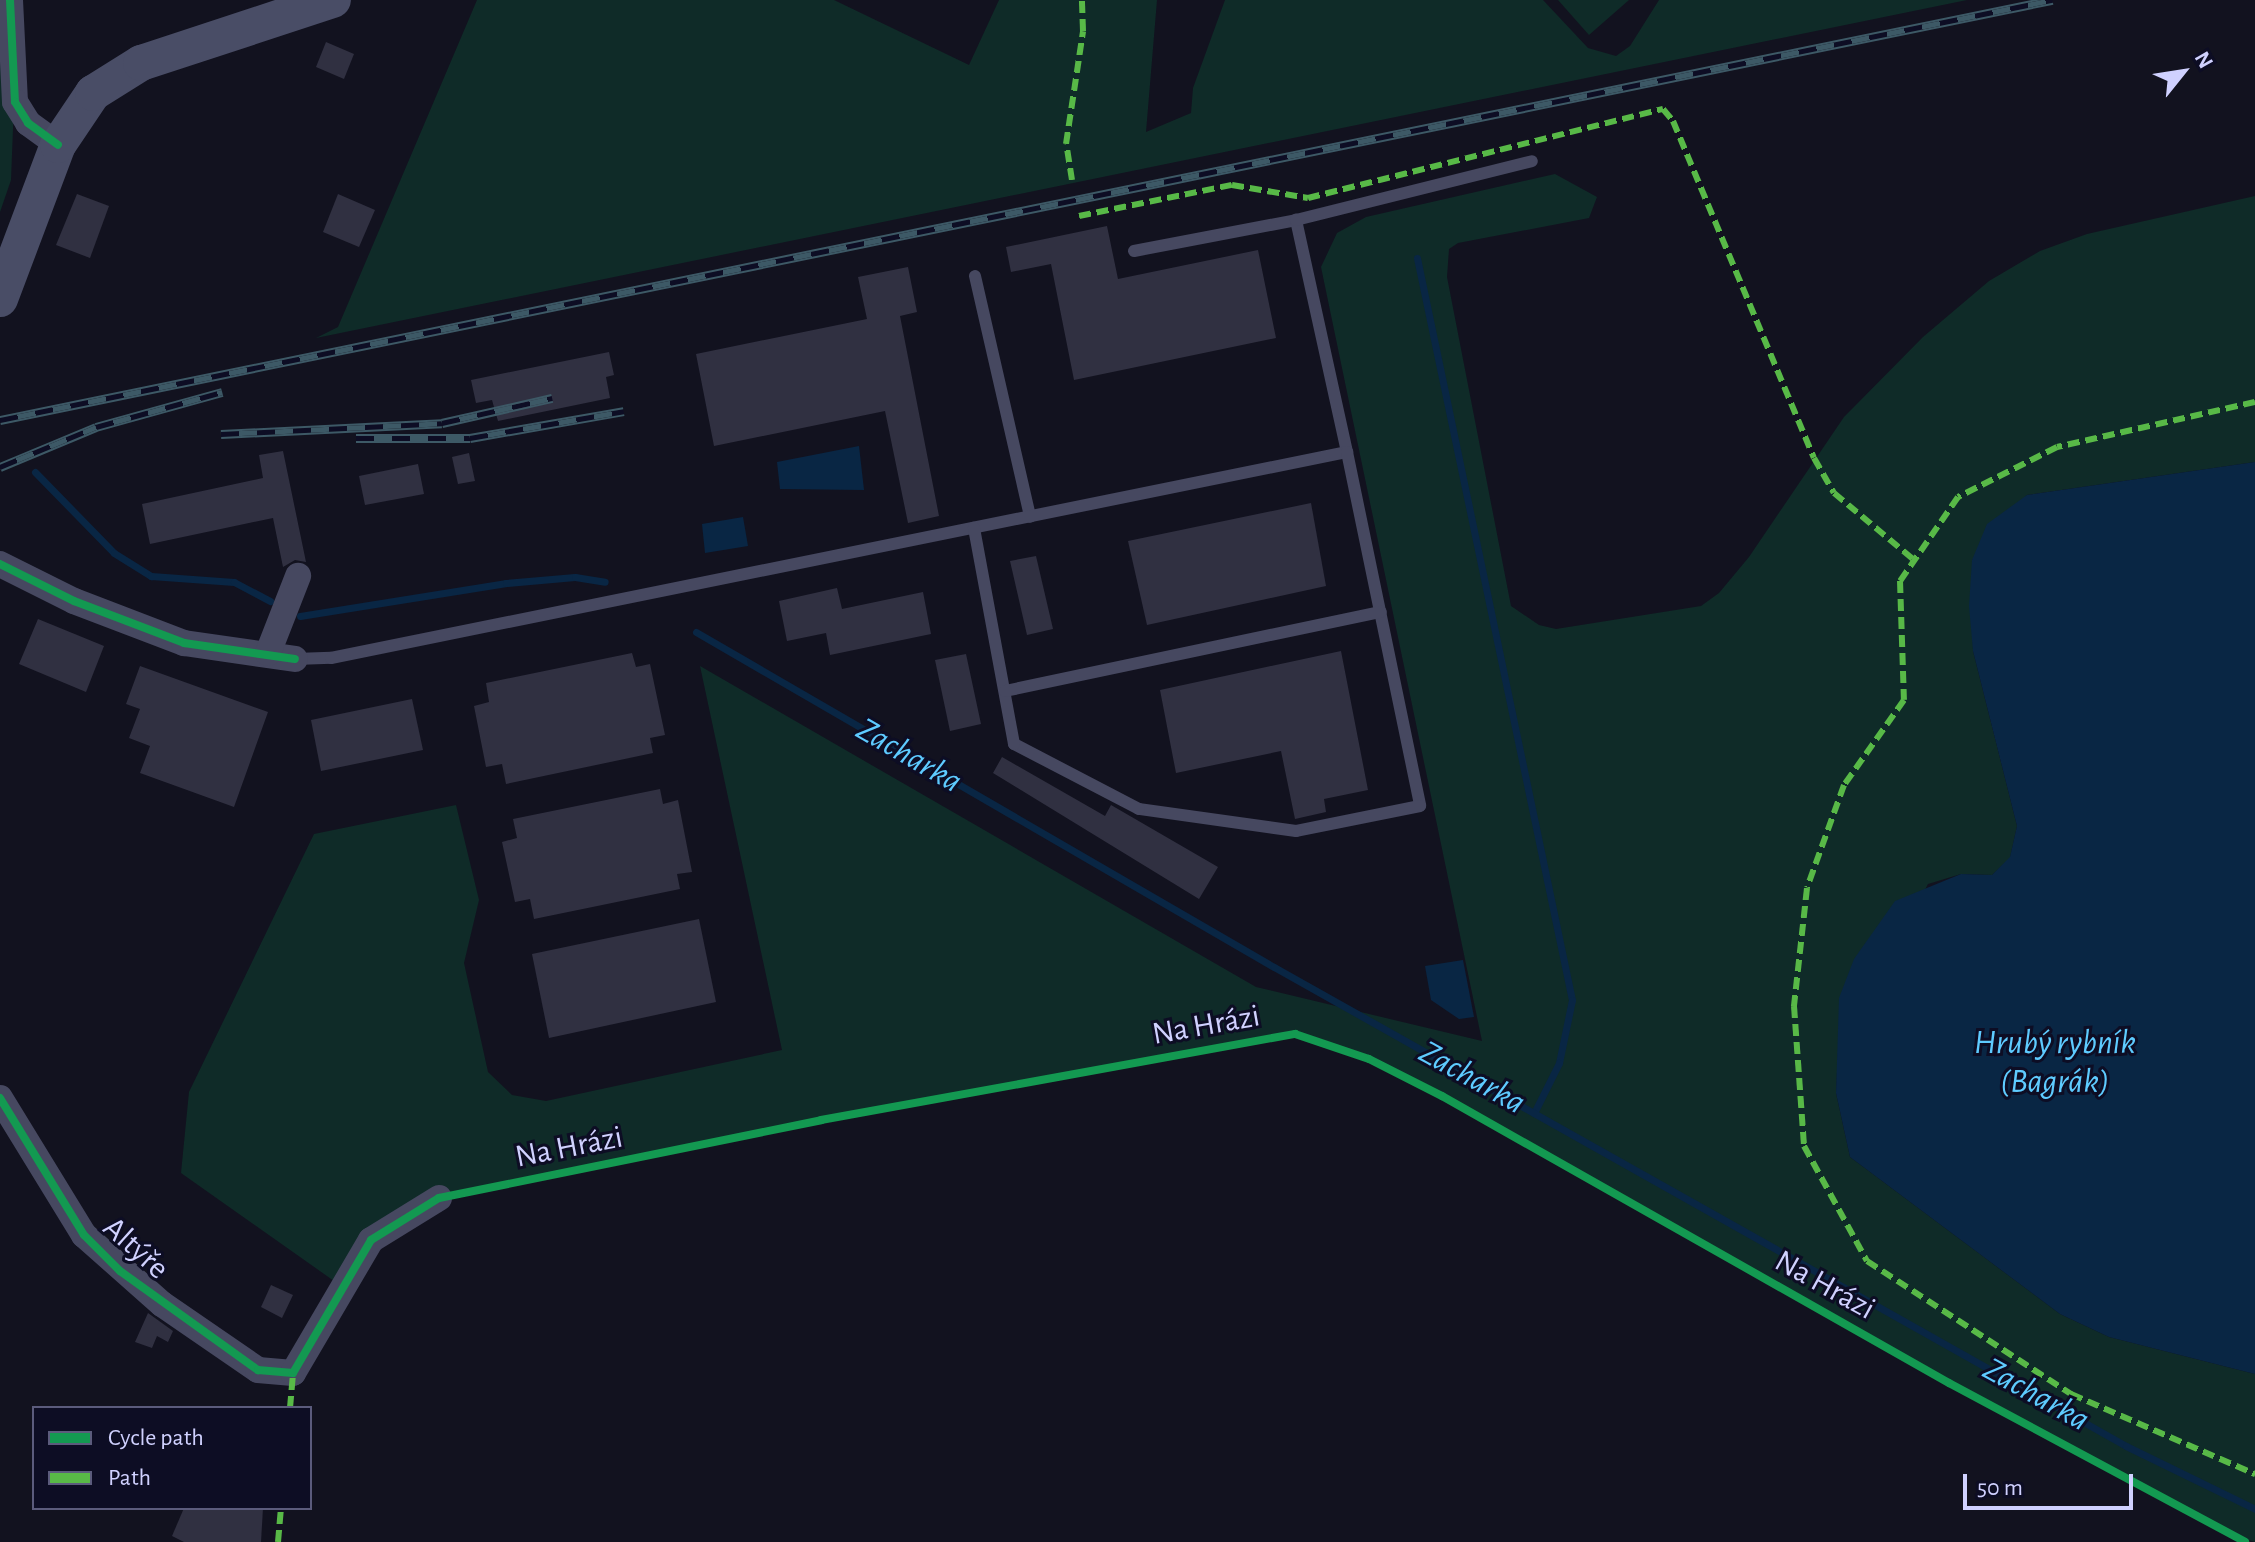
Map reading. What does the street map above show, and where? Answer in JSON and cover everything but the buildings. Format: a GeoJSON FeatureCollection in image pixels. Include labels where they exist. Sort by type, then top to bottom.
{"type":"FeatureCollection","features":[{"type":"Feature","properties":{"kind":"main road"},"geometry":{"type":"LineString","coordinates":[[0,299],[54,158],[79,109],[123,71],[333,0]]}},
{"type":"Feature","properties":{"kind":"street"},"geometry":{"type":"LineString","coordinates":[[10,0],[15,102],[54,158]]}},
{"type":"Feature","properties":{"kind":"street"},"geometry":{"type":"LineString","coordinates":[[0,564],[74,601],[184,643],[295,659]]}},
{"type":"Feature","properties":{"kind":"street"},"geometry":{"type":"LineString","coordinates":[[268,653],[298,576]]}},
{"type":"Feature","properties":{"kind":"street","name":"Altýře"},"geometry":{"type":"LineString","coordinates":[[0,1098],[84,1235],[120,1271],[258,1370],[293,1373],[371,1240],[439,1198]]}},
{"type":"Feature","properties":{"kind":"lane"},"geometry":{"type":"LineString","coordinates":[[1134,251],[1296,220],[1532,161]]}},
{"type":"Feature","properties":{"kind":"lane"},"geometry":{"type":"LineString","coordinates":[[974,528],[1014,744],[1139,809],[1296,831],[1420,806],[1296,220]]}},
{"type":"Feature","properties":{"kind":"lane"},"geometry":{"type":"LineString","coordinates":[[975,276],[1030,517]]}},
{"type":"Feature","properties":{"kind":"lane"},"geometry":{"type":"LineString","coordinates":[[295,659],[331,658],[1347,452]]}},
{"type":"Feature","properties":{"kind":"lane"},"geometry":{"type":"LineString","coordinates":[[1005,691],[1381,612]]}},
{"type":"Feature","properties":{"kind":"green space"},"geometry":{"type":"Polygon","coordinates":[[[0,0],[18,0],[11,180],[0,212],[0,0]]]}},
{"type":"Feature","properties":{"kind":"green space"},"geometry":{"type":"Polygon","coordinates":[[[477,0],[834,0],[969,65],[999,0],[1157,0],[1146,132],[1191,113],[1193,88],[1225,0],[1543,0],[1588,48],[1616,56],[1630,46],[1659,0],[1967,0],[316,338],[338,327],[477,0]]]}},
{"type":"Feature","properties":{"kind":"green space"},"geometry":{"type":"Polygon","coordinates":[[[1558,0],[1629,0],[1589,35],[1558,0]]]}},
{"type":"Feature","properties":{"kind":"green space"},"geometry":{"type":"Polygon","coordinates":[[[1555,174],[1597,197],[1589,218],[1458,243],[1449,249],[1447,277],[1511,606],[1539,625],[1556,629],[1701,606],[1719,593],[1749,557],[1844,417],[1923,337],[1989,281],[2040,251],[2087,234],[2255,196],[2255,462],[2027,495],[1972,560],[1973,651],[2017,826],[2010,858],[1992,875],[1961,874],[1928,884],[1838,1052],[1836,1093],[1850,1157],[2060,1314],[2109,1337],[2255,1374],[2255,1542],[2223,1532],[2008,1415],[1442,1096],[1369,1059],[1295,1034],[821,1120],[439,1198],[334,1281],[181,1173],[189,1092],[314,834],[456,805],[479,900],[464,963],[488,1072],[512,1095],[546,1101],[782,1050],[700,666],[1256,987],[1482,1041],[1321,267],[1337,233],[1366,217],[1555,174]]]}},
{"type":"Feature","properties":{"kind":"water"},"geometry":{"type":"Polygon","coordinates":[[[859,446],[864,490],[780,489],[777,462],[859,446]]]}},
{"type":"Feature","properties":{"kind":"water","name":"Hrubý rybník (Bagrák)"},"geometry":{"type":"Polygon","coordinates":[[[2255,462],[2255,1374],[2109,1337],[2060,1314],[1850,1157],[1836,1093],[1839,998],[1854,959],[1895,901],[1961,874],[1992,875],[2010,857],[2017,826],[1973,651],[1969,606],[1972,560],[1987,524],[2027,495],[2255,462]]]}},
{"type":"Feature","properties":{"kind":"water"},"geometry":{"type":"Polygon","coordinates":[[[743,517],[748,546],[705,553],[702,524],[743,517]]]}},
{"type":"Feature","properties":{"kind":"water"},"geometry":{"type":"Polygon","coordinates":[[[1463,960],[1474,1017],[1459,1019],[1431,1000],[1425,966],[1463,960]]]}},
{"type":"Feature","properties":{"kind":"waterway"},"geometry":{"type":"LineString","coordinates":[[1417,258],[1572,1000],[1559,1063],[1534,1113]]}},
{"type":"Feature","properties":{"kind":"waterway","name":"Zacharka"},"geometry":{"type":"LineString","coordinates":[[35,472],[114,553],[151,576],[234,582],[270,601]]}},
{"type":"Feature","properties":{"kind":"waterway","name":"Zacharka"},"geometry":{"type":"LineString","coordinates":[[300,616],[506,583],[575,577],[605,582]]}},
{"type":"Feature","properties":{"kind":"waterway","name":"Zacharka"},"geometry":{"type":"LineString","coordinates":[[696,632],[1274,967],[2126,1446],[2255,1509]]}},
{"type":"Feature","properties":{"kind":"railway"},"geometry":{"type":"LineString","coordinates":[[0,420],[2052,0]]}},
{"type":"Feature","properties":{"kind":"railway"},"geometry":{"type":"LineString","coordinates":[[0,467],[96,427],[222,392]]}},
{"type":"Feature","properties":{"kind":"railway"},"geometry":{"type":"LineString","coordinates":[[221,434],[442,423],[552,398]]}},
{"type":"Feature","properties":{"kind":"railway"},"geometry":{"type":"LineString","coordinates":[[356,438],[470,438],[624,411]]}},
{"type":"Feature","properties":{"kind":"marked path"},"geometry":{"type":"LineString","coordinates":[[1072,180],[1066,144],[1083,31],[1082,0]]}},
{"type":"Feature","properties":{"kind":"marked path"},"geometry":{"type":"LineString","coordinates":[[1079,216],[1232,185],[1308,198],[1663,109],[1673,121],[1814,458],[1834,493],[1914,560]]}},
{"type":"Feature","properties":{"kind":"marked path"},"geometry":{"type":"LineString","coordinates":[[2255,402],[2057,447],[1958,497],[1900,581],[1904,700],[1844,785],[1807,888],[1794,1006],[1804,1146],[1867,1261],[2071,1394],[2255,1474]]}},
{"type":"Feature","properties":{"kind":"marked path"},"geometry":{"type":"LineString","coordinates":[[290,1406],[293,1373]]}},
{"type":"Feature","properties":{"kind":"marked path"},"geometry":{"type":"LineString","coordinates":[[278,1542],[281,1510]]}},
{"type":"Feature","properties":{"kind":"cycle path"},"geometry":{"type":"LineString","coordinates":[[10,0],[15,102],[28,123],[58,145]]}},
{"type":"Feature","properties":{"kind":"cycle path"},"geometry":{"type":"LineString","coordinates":[[0,564],[74,601],[184,643],[295,659]]}},
{"type":"Feature","properties":{"kind":"cycle path","name":"Na Hrázi"},"geometry":{"type":"LineString","coordinates":[[0,1098],[84,1235],[120,1271],[258,1370],[293,1373],[371,1240],[439,1198],[821,1120],[1295,1034],[1369,1059],[1442,1096],[1949,1383],[2245,1542]]}}]}
